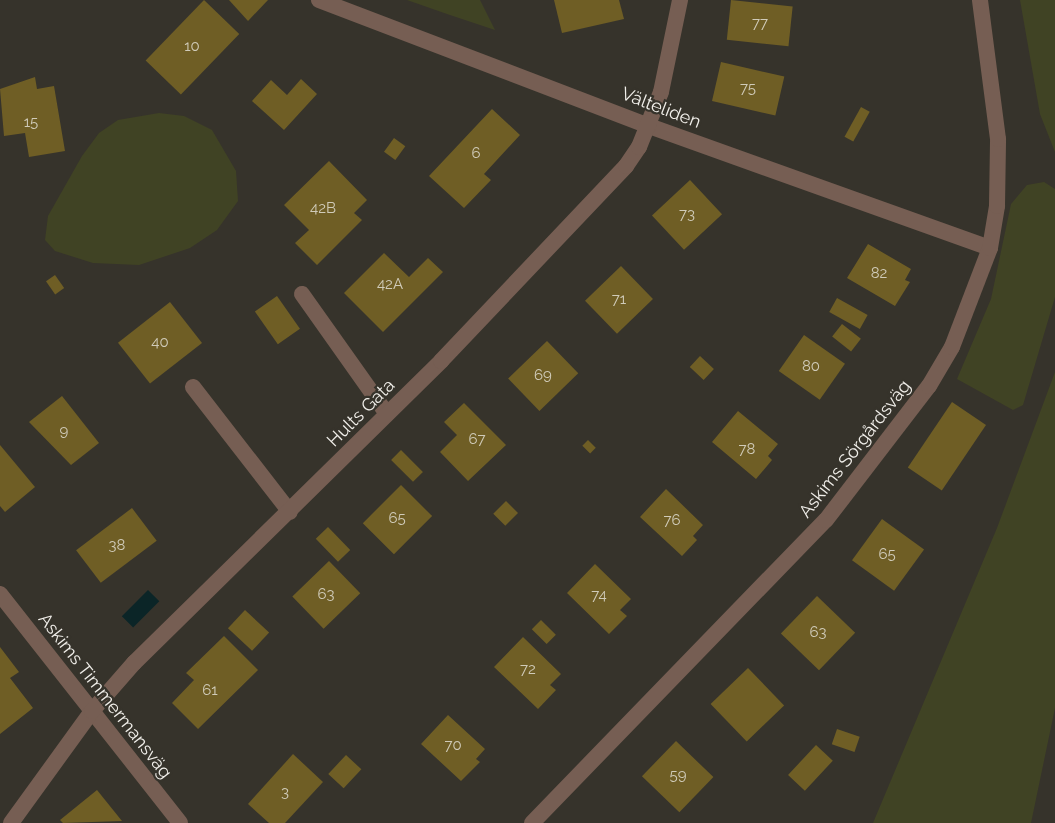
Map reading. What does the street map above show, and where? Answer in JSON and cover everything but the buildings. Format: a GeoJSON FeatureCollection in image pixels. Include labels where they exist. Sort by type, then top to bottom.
{"type":"FeatureCollection","features":[{"type":"Feature","properties":{"kind":"street","name":"Välteliden"},"geometry":{"type":"LineString","coordinates":[[319,0],[649,126],[990,248]]}},
{"type":"Feature","properties":{"kind":"street","name":"Hults Gata"},"geometry":{"type":"LineString","coordinates":[[11,823],[92,711],[187,608],[290,512],[601,196],[633,156],[649,126],[664,82],[680,0]]}},
{"type":"Feature","properties":{"kind":"street","name":"Askims Sörgårdsväg"},"geometry":{"type":"LineString","coordinates":[[532,823],[777,574],[862,477],[929,386],[952,347],[990,248],[997,207],[998,139],[980,0]]}},
{"type":"Feature","properties":{"kind":"street"},"geometry":{"type":"LineString","coordinates":[[302,294],[387,414]]}},
{"type":"Feature","properties":{"kind":"street"},"geometry":{"type":"LineString","coordinates":[[194,387],[290,512]]}},
{"type":"Feature","properties":{"kind":"street","name":"Askims Timmermansväg"},"geometry":{"type":"LineString","coordinates":[[0,594],[180,823]]}},
{"type":"Feature","properties":{"kind":"green space"},"geometry":{"type":"Polygon","coordinates":[[[407,0],[480,0],[495,30],[447,14],[407,0]]]}},
{"type":"Feature","properties":{"kind":"green space"},"geometry":{"type":"Polygon","coordinates":[[[1020,0],[1055,0],[1055,152],[1040,114],[1020,0]]]}},
{"type":"Feature","properties":{"kind":"green space"},"geometry":{"type":"Polygon","coordinates":[[[159,113],[184,116],[212,130],[236,171],[238,201],[217,230],[190,248],[139,265],[93,263],[55,251],[45,240],[48,216],[82,156],[99,133],[118,120],[159,113]]]}},
{"type":"Feature","properties":{"kind":"green space"},"geometry":{"type":"Polygon","coordinates":[[[1044,182],[1055,189],[1055,297],[1023,405],[1013,410],[957,379],[991,299],[1011,204],[1027,185],[1044,182]]]}},
{"type":"Feature","properties":{"kind":"green space"},"geometry":{"type":"Polygon","coordinates":[[[1055,372],[1055,708],[1031,823],[873,823],[997,528],[1055,372]]]}},
{"type":"Feature","properties":{"kind":"water"},"geometry":{"type":"Polygon","coordinates":[[[148,590],[159,601],[133,627],[122,616],[148,590]]]}}]}
